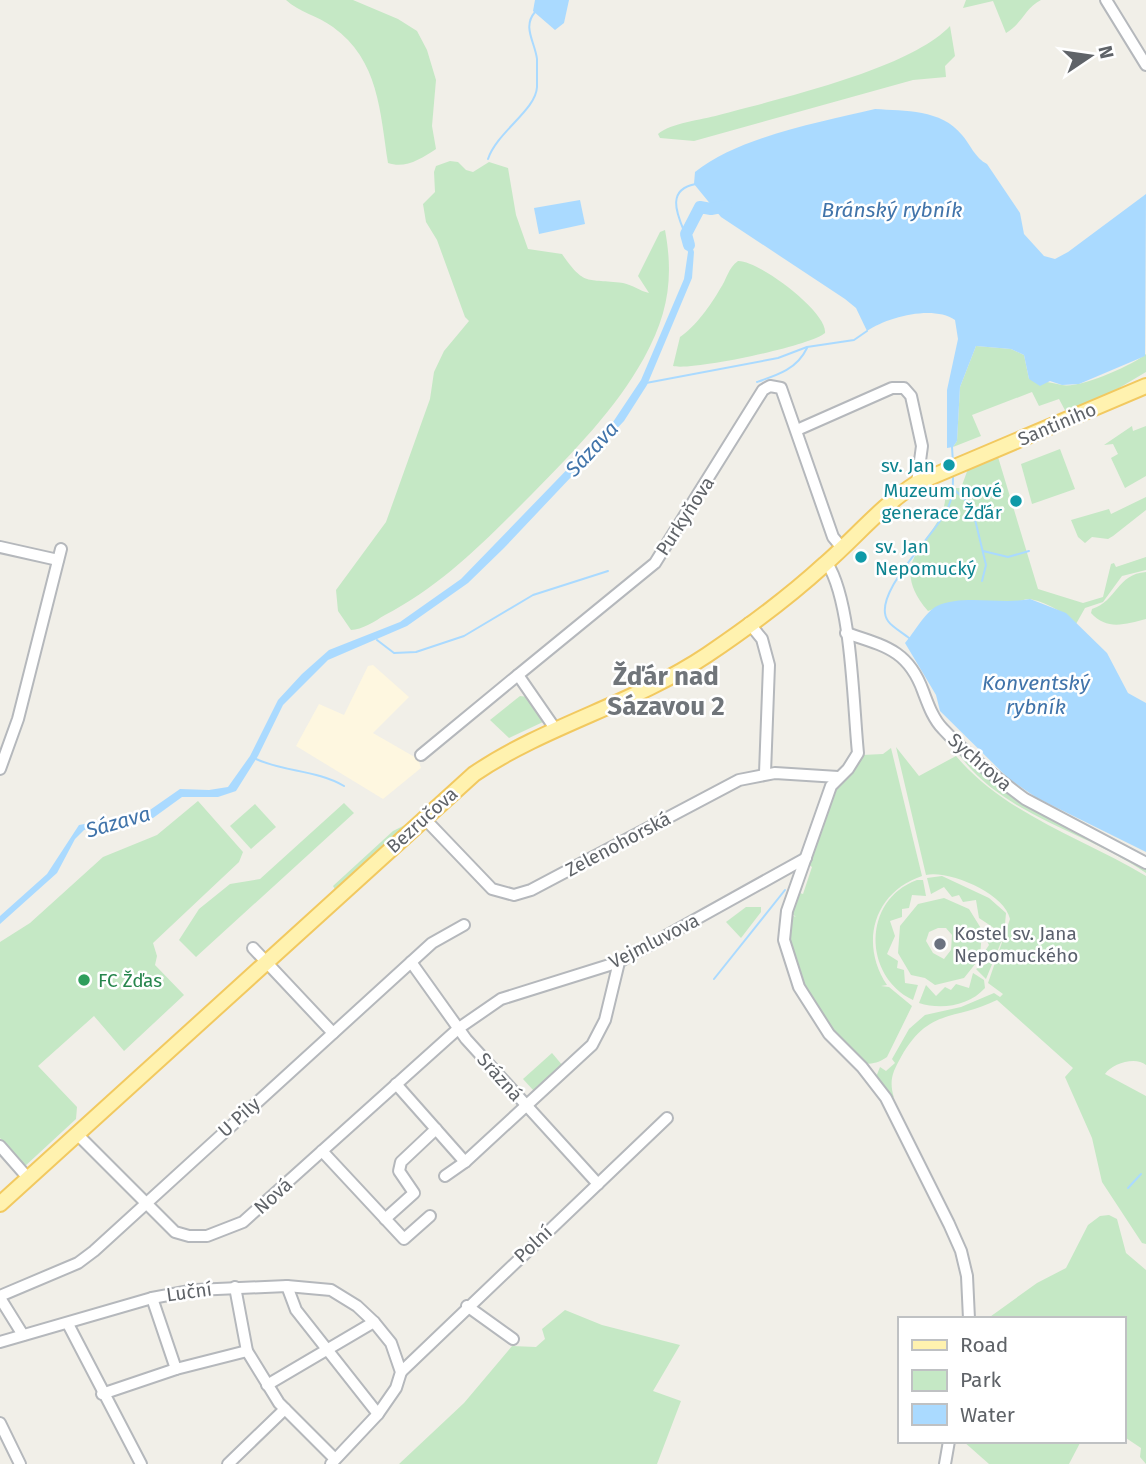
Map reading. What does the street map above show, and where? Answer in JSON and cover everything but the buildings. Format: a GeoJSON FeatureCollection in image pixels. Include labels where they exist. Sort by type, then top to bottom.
{"type":"FeatureCollection","features":[{"type":"Feature","properties":{"kind":"main road","name":"Santiniho"},"geometry":{"type":"LineString","coordinates":[[917,483],[1146,386]]}},
{"type":"Feature","properties":{"kind":"main road","name":"Bezručova"},"geometry":{"type":"LineString","coordinates":[[0,1204],[459,785],[492,762],[681,671],[827,563],[890,502],[917,483]]}},
{"type":"Feature","properties":{"kind":"street"},"geometry":{"type":"LineString","coordinates":[[1106,0],[1146,65]]}},
{"type":"Feature","properties":{"kind":"street","name":"Purkyňova"},"geometry":{"type":"LineString","coordinates":[[421,755],[655,563],[763,390],[770,386],[781,388],[797,430]]}},
{"type":"Feature","properties":{"kind":"street"},"geometry":{"type":"LineString","coordinates":[[842,548],[833,537],[797,430],[892,388],[904,388],[911,396],[922,446],[917,483]]}},
{"type":"Feature","properties":{"kind":"street"},"geometry":{"type":"LineString","coordinates":[[0,547],[60,554],[15,730],[0,769]]}},
{"type":"Feature","properties":{"kind":"street"},"geometry":{"type":"LineString","coordinates":[[827,563],[838,584],[846,633],[858,753],[848,769],[838,777],[785,919],[784,940],[799,987],[829,1034],[886,1098],[903,1132],[961,1251],[970,1304],[969,1317]]}},
{"type":"Feature","properties":{"kind":"street"},"geometry":{"type":"LineString","coordinates":[[749,623],[762,639],[769,665],[765,773]]}},
{"type":"Feature","properties":{"kind":"street","name":"Sychrova"},"geometry":{"type":"LineString","coordinates":[[846,633],[884,646],[906,659],[918,676],[930,709],[943,729],[1010,788],[1025,799],[1146,863]]}},
{"type":"Feature","properties":{"kind":"street"},"geometry":{"type":"LineString","coordinates":[[518,675],[556,730]]}},
{"type":"Feature","properties":{"kind":"street","name":"Zelenohorská"},"geometry":{"type":"LineString","coordinates":[[424,818],[492,889],[514,895],[531,890],[732,783],[765,773],[838,777]]}},
{"type":"Feature","properties":{"kind":"street","name":"Vejmluvova"},"geometry":{"type":"LineString","coordinates":[[459,1028],[501,999],[619,962],[806,858]]}},
{"type":"Feature","properties":{"kind":"street","name":"U Pily"},"geometry":{"type":"LineString","coordinates":[[0,1297],[83,1260],[432,943],[464,925]]}},
{"type":"Feature","properties":{"kind":"street"},"geometry":{"type":"LineString","coordinates":[[253,948],[333,1033]]}},
{"type":"Feature","properties":{"kind":"street","name":"Srázná"},"geometry":{"type":"LineString","coordinates":[[411,962],[459,1028],[598,1184]]}},
{"type":"Feature","properties":{"kind":"street"},"geometry":{"type":"LineString","coordinates":[[445,1176],[465,1162],[580,1058],[595,1040],[605,1020],[619,962]]}},
{"type":"Feature","properties":{"kind":"street","name":"Nová"},"geometry":{"type":"LineString","coordinates":[[77,1134],[146,1202],[168,1228],[179,1234],[220,1233],[243,1222],[459,1028]]}},
{"type":"Feature","properties":{"kind":"street"},"geometry":{"type":"LineString","coordinates":[[396,1084],[465,1162]]}},
{"type":"Feature","properties":{"kind":"street","name":"Polní"},"geometry":{"type":"LineString","coordinates":[[333,1462],[378,1414],[396,1388],[401,1373],[467,1306],[667,1118]]}},
{"type":"Feature","properties":{"kind":"street"},"geometry":{"type":"LineString","coordinates":[[385,1219],[414,1193],[399,1171],[401,1162],[436,1129]]}},
{"type":"Feature","properties":{"kind":"street"},"geometry":{"type":"LineString","coordinates":[[0,1146],[28,1178]]}},
{"type":"Feature","properties":{"kind":"street"},"geometry":{"type":"LineString","coordinates":[[323,1151],[404,1239],[430,1216]]}},
{"type":"Feature","properties":{"kind":"street"},"geometry":{"type":"LineString","coordinates":[[287,1286],[296,1310],[378,1414]]}},
{"type":"Feature","properties":{"kind":"street","name":"Luční"},"geometry":{"type":"LineString","coordinates":[[0,1342],[152,1298],[235,1287],[287,1286],[331,1290],[357,1306],[391,1343],[401,1373]]}},
{"type":"Feature","properties":{"kind":"street"},"geometry":{"type":"LineString","coordinates":[[235,1287],[247,1351],[285,1409],[333,1462]]}},
{"type":"Feature","properties":{"kind":"street"},"geometry":{"type":"LineString","coordinates":[[0,1297],[23,1335]]}},
{"type":"Feature","properties":{"kind":"street"},"geometry":{"type":"LineString","coordinates":[[152,1298],[176,1369]]}},
{"type":"Feature","properties":{"kind":"street"},"geometry":{"type":"LineString","coordinates":[[467,1306],[513,1339]]}},
{"type":"Feature","properties":{"kind":"street"},"geometry":{"type":"LineString","coordinates":[[267,1385],[374,1322]]}},
{"type":"Feature","properties":{"kind":"street"},"geometry":{"type":"LineString","coordinates":[[68,1324],[141,1464]]}},
{"type":"Feature","properties":{"kind":"street"},"geometry":{"type":"LineString","coordinates":[[103,1394],[176,1369],[247,1351]]}},
{"type":"Feature","properties":{"kind":"street"},"geometry":{"type":"LineString","coordinates":[[230,1464],[285,1409]]}},
{"type":"Feature","properties":{"kind":"street"},"geometry":{"type":"LineString","coordinates":[[0,1423],[20,1464]]}},
{"type":"Feature","properties":{"kind":"street"},"geometry":{"type":"LineString","coordinates":[[945,1464],[949,1443]]}},
{"type":"Feature","properties":{"kind":"shaded area"},"geometry":{"type":"Polygon","coordinates":[[[373,665],[409,697],[373,733],[418,759],[421,768],[383,799],[296,746],[319,704],[344,715],[368,666],[373,665]]]}},
{"type":"Feature","properties":{"kind":"green space"},"geometry":{"type":"Polygon","coordinates":[[[286,0],[353,0],[398,19],[417,31],[427,50],[436,80],[432,126],[436,149],[407,164],[388,163],[375,88],[360,55],[333,27],[286,0]]]}},
{"type":"Feature","properties":{"kind":"green space"},"geometry":{"type":"Polygon","coordinates":[[[966,0],[1041,0],[1006,33],[993,1],[963,8],[966,0]]]}},
{"type":"Feature","properties":{"kind":"green space"},"geometry":{"type":"Polygon","coordinates":[[[950,26],[955,56],[945,66],[946,77],[913,80],[694,141],[660,138],[658,134],[678,124],[807,91],[875,69],[931,42],[950,26]]]}},
{"type":"Feature","properties":{"kind":"green space"},"geometry":{"type":"Polygon","coordinates":[[[450,161],[458,162],[466,170],[473,172],[489,162],[508,168],[516,215],[528,249],[562,254],[576,272],[587,279],[623,283],[649,293],[638,276],[660,232],[665,230],[669,280],[664,311],[652,342],[633,377],[607,413],[563,462],[498,528],[445,575],[406,603],[368,625],[351,630],[338,611],[336,590],[386,522],[430,399],[434,372],[444,351],[469,321],[465,317],[437,240],[426,222],[423,204],[435,192],[436,166],[450,161]]]}},
{"type":"Feature","properties":{"kind":"green space"},"geometry":{"type":"Polygon","coordinates":[[[738,261],[760,269],[790,289],[815,313],[823,324],[825,333],[798,344],[750,356],[702,365],[673,366],[680,337],[707,309],[738,261]]]}},
{"type":"Feature","properties":{"kind":"green space"},"geometry":{"type":"Polygon","coordinates":[[[976,346],[1011,349],[1024,355],[1029,379],[1062,385],[1106,375],[1146,354],[1146,372],[1092,404],[1067,414],[1059,399],[1039,406],[1032,392],[972,415],[981,436],[953,447],[957,441],[960,387],[976,346]]]}},
{"type":"Feature","properties":{"kind":"green space"},"geometry":{"type":"Polygon","coordinates":[[[1132,426],[1133,431],[1146,426],[1146,476],[1125,488],[1111,458],[1118,454],[1113,444],[1104,445],[1132,426]]]}},
{"type":"Feature","properties":{"kind":"green space"},"geometry":{"type":"Polygon","coordinates":[[[1060,449],[1075,489],[1032,504],[1021,464],[1060,449]]]}},
{"type":"Feature","properties":{"kind":"green space"},"geometry":{"type":"Polygon","coordinates":[[[998,457],[1038,589],[1083,603],[1103,597],[1111,564],[1114,563],[1116,567],[1146,557],[1146,570],[1122,576],[1103,602],[1085,608],[1076,624],[1054,608],[1029,599],[1013,603],[952,604],[928,611],[915,591],[911,574],[913,560],[938,520],[944,505],[945,488],[961,488],[969,466],[998,457]]]}},
{"type":"Feature","properties":{"kind":"green space"},"geometry":{"type":"Polygon","coordinates":[[[1146,497],[1146,510],[1108,539],[1092,537],[1085,543],[1078,537],[1071,520],[1109,509],[1111,514],[1146,497]]]}},
{"type":"Feature","properties":{"kind":"green space"},"geometry":{"type":"Polygon","coordinates":[[[1146,572],[1146,619],[1117,625],[1097,619],[1091,613],[1092,609],[1107,600],[1123,582],[1136,574],[1146,572]]]}},
{"type":"Feature","properties":{"kind":"green space"},"geometry":{"type":"Polygon","coordinates":[[[520,696],[528,697],[543,722],[509,738],[490,720],[520,696]]]}},
{"type":"Feature","properties":{"kind":"green space"},"geometry":{"type":"Polygon","coordinates":[[[947,735],[975,764],[1146,866],[1146,873],[1010,801],[986,783],[964,761],[947,735]]]}},
{"type":"Feature","properties":{"kind":"green space"},"geometry":{"type":"Polygon","coordinates":[[[896,747],[919,776],[956,756],[976,776],[1021,810],[1146,876],[1146,1065],[1136,1061],[1124,1062],[1105,1074],[1146,1096],[1146,1244],[1142,1243],[1102,1182],[1092,1138],[1065,1077],[1073,1068],[997,1000],[944,1018],[922,1030],[911,1041],[895,1068],[892,1077],[894,1098],[876,1077],[880,1067],[886,1071],[895,1063],[892,1059],[909,1029],[925,1015],[961,1007],[994,993],[1000,997],[1003,994],[988,983],[1010,919],[998,901],[975,886],[949,876],[926,875],[896,747]]]}},
{"type":"Feature","properties":{"kind":"green space"},"geometry":{"type":"Polygon","coordinates":[[[891,748],[922,876],[892,894],[882,906],[876,921],[874,953],[878,969],[887,985],[881,986],[889,987],[912,1006],[887,1057],[868,1064],[850,1054],[838,1042],[816,1011],[792,961],[788,936],[791,915],[796,917],[790,912],[797,892],[803,894],[812,867],[808,864],[819,830],[823,829],[833,791],[862,755],[883,754],[891,748]]]}},
{"type":"Feature","properties":{"kind":"green space"},"geometry":{"type":"Polygon","coordinates":[[[498,751],[336,891],[333,886],[393,831],[407,824],[461,777],[498,751]]]}},
{"type":"Feature","properties":{"kind":"green space","name":"FC Žďas"},"geometry":{"type":"Polygon","coordinates":[[[198,801],[243,852],[239,862],[153,943],[157,956],[155,965],[184,995],[124,1051],[94,1016],[38,1066],[77,1107],[76,1119],[24,1167],[0,1138],[0,942],[30,923],[103,857],[157,835],[198,801]]]}},
{"type":"Feature","properties":{"kind":"green space"},"geometry":{"type":"Polygon","coordinates":[[[344,803],[354,813],[196,957],[179,940],[199,909],[230,884],[260,879],[344,803]]]}},
{"type":"Feature","properties":{"kind":"green space"},"geometry":{"type":"Polygon","coordinates":[[[255,804],[276,827],[251,849],[230,826],[255,804]]]}},
{"type":"Feature","properties":{"kind":"green space"},"geometry":{"type":"Polygon","coordinates":[[[942,876],[989,898],[1006,913],[1004,935],[986,979],[976,969],[990,962],[985,951],[989,945],[986,939],[994,928],[979,918],[976,900],[963,902],[959,895],[952,897],[944,887],[931,894],[927,878],[942,876]]]}},
{"type":"Feature","properties":{"kind":"green space"},"geometry":{"type":"Polygon","coordinates":[[[917,880],[923,880],[926,896],[912,895],[909,908],[902,909],[902,917],[890,921],[895,936],[887,954],[898,961],[897,968],[904,970],[905,983],[918,985],[913,1000],[897,989],[885,974],[878,957],[876,939],[878,920],[886,904],[899,890],[917,880]]]}},
{"type":"Feature","properties":{"kind":"green space"},"geometry":{"type":"Polygon","coordinates":[[[944,898],[969,909],[982,930],[980,958],[964,978],[935,985],[925,978],[911,975],[898,953],[900,926],[918,904],[944,898]],[[946,928],[929,932],[926,941],[933,953],[944,959],[951,950],[952,935],[946,928]]]}},
{"type":"Feature","properties":{"kind":"green space"},"geometry":{"type":"Polygon","coordinates":[[[746,907],[761,907],[761,912],[741,938],[726,922],[746,907]]]}},
{"type":"Feature","properties":{"kind":"green space"},"geometry":{"type":"Polygon","coordinates":[[[973,973],[984,980],[985,988],[971,999],[945,1006],[919,1003],[926,985],[936,996],[945,987],[951,990],[956,984],[969,988],[973,973]]]}},
{"type":"Feature","properties":{"kind":"green space"},"geometry":{"type":"Polygon","coordinates":[[[552,1053],[563,1066],[534,1091],[523,1079],[552,1053]]]}},
{"type":"Feature","properties":{"kind":"green space"},"geometry":{"type":"Polygon","coordinates":[[[1109,1215],[1117,1219],[1126,1253],[1146,1270],[1146,1464],[1140,1457],[1141,1448],[1125,1437],[1125,1317],[990,1317],[1037,1283],[1066,1268],[1088,1225],[1100,1216],[1109,1215]]]}},
{"type":"Feature","properties":{"kind":"green space"},"geometry":{"type":"Polygon","coordinates":[[[565,1310],[602,1325],[680,1345],[653,1391],[681,1401],[657,1464],[399,1464],[464,1403],[512,1346],[536,1347],[545,1339],[542,1329],[565,1310]]]}},
{"type":"Feature","properties":{"kind":"green space"},"geometry":{"type":"Polygon","coordinates":[[[965,1443],[1080,1443],[1069,1464],[989,1464],[965,1443]]]}},
{"type":"Feature","properties":{"kind":"water"},"geometry":{"type":"Polygon","coordinates":[[[535,0],[569,0],[564,23],[555,30],[533,11],[535,0]]]}},
{"type":"Feature","properties":{"kind":"water","name":"Bránský rybník"},"geometry":{"type":"Polygon","coordinates":[[[875,109],[922,113],[953,126],[987,164],[1020,213],[1024,234],[1044,256],[1055,259],[1068,252],[1146,194],[1145,356],[1079,384],[1062,385],[1050,381],[1040,386],[1029,379],[1024,355],[1011,349],[976,346],[960,387],[957,441],[953,447],[947,448],[947,390],[958,339],[955,320],[935,313],[923,313],[898,317],[867,331],[856,308],[721,217],[694,184],[695,172],[734,149],[805,125],[875,109]]]}},
{"type":"Feature","properties":{"kind":"water"},"geometry":{"type":"Polygon","coordinates":[[[580,200],[585,224],[539,234],[534,208],[580,200]]]}},
{"type":"Feature","properties":{"kind":"water"},"geometry":{"type":"Polygon","coordinates":[[[686,227],[694,252],[692,278],[647,385],[624,421],[504,548],[468,583],[407,626],[328,660],[283,705],[258,756],[236,791],[218,797],[182,797],[153,818],[84,830],[75,839],[57,873],[0,924],[0,916],[47,874],[79,825],[147,812],[180,789],[209,790],[228,787],[250,756],[278,700],[302,674],[329,650],[400,622],[461,579],[613,422],[641,380],[684,279],[688,252],[682,235],[686,227]]]}},
{"type":"Feature","properties":{"kind":"water","name":"Konventský rybník"},"geometry":{"type":"Polygon","coordinates":[[[1030,599],[1066,613],[1107,653],[1128,693],[1146,703],[1146,852],[1037,798],[1009,779],[940,711],[936,695],[905,643],[933,609],[947,602],[1030,599]]]}},
{"type":"Feature","properties":{"kind":"waterway"},"geometry":{"type":"LineString","coordinates":[[488,159],[499,140],[535,96],[537,59],[529,29],[535,12]]}},
{"type":"Feature","properties":{"kind":"waterway"},"geometry":{"type":"LineString","coordinates":[[684,231],[678,216],[677,196],[687,187],[696,184]]}},
{"type":"Feature","properties":{"kind":"waterway","name":"Sázava"},"geometry":{"type":"LineString","coordinates":[[689,245],[686,234],[700,207],[711,209],[726,206]]}},
{"type":"Feature","properties":{"kind":"waterway"},"geometry":{"type":"LineString","coordinates":[[646,383],[778,358],[807,347],[854,340],[867,331]]}},
{"type":"Feature","properties":{"kind":"waterway"},"geometry":{"type":"LineString","coordinates":[[757,382],[792,366],[807,348]]}},
{"type":"Feature","properties":{"kind":"waterway"},"geometry":{"type":"LineString","coordinates":[[952,447],[953,463]]}},
{"type":"Feature","properties":{"kind":"waterway"},"geometry":{"type":"LineString","coordinates":[[909,638],[888,621],[885,610],[888,596],[896,580],[948,508],[952,496],[953,475]]}},
{"type":"Feature","properties":{"kind":"waterway"},"geometry":{"type":"LineString","coordinates":[[955,490],[972,507],[986,565],[982,581]]}},
{"type":"Feature","properties":{"kind":"waterway"},"geometry":{"type":"LineString","coordinates":[[983,551],[1008,557],[1029,551]]}},
{"type":"Feature","properties":{"kind":"waterway"},"geometry":{"type":"LineString","coordinates":[[377,640],[394,653],[416,652],[464,636],[533,595],[608,571]]}},
{"type":"Feature","properties":{"kind":"waterway"},"geometry":{"type":"LineString","coordinates":[[256,759],[323,777],[344,786]]}},
{"type":"Feature","properties":{"kind":"waterway"},"geometry":{"type":"LineString","coordinates":[[714,979],[785,890]]}},
{"type":"Feature","properties":{"kind":"waterway"},"geometry":{"type":"LineString","coordinates":[[1128,1188],[1141,1174]]}},
{"type":"Feature","properties":{"kind":"place","name":"sv. Jan"},"geometry":{"type":"Point","coordinates":[949,465]}},
{"type":"Feature","properties":{"kind":"place","name":"Muzeum nové generace Žďár"},"geometry":{"type":"Point","coordinates":[1016,501]}},
{"type":"Feature","properties":{"kind":"place","name":"sv. Jan Nepomucký"},"geometry":{"type":"Point","coordinates":[861,557]}},
{"type":"Feature","properties":{"kind":"place","name":"Kostel sv. Jana Nepomuckého"},"geometry":{"type":"Point","coordinates":[940,944]}},
{"type":"Feature","properties":{"kind":"place","name":"FC Žďas"},"geometry":{"type":"Point","coordinates":[84,980]}},
{"type":"Feature","properties":{"kind":"district","name":"Žďár nad Sázavou 2"},"geometry":{"type":"Point","coordinates":[666,691]}}]}
